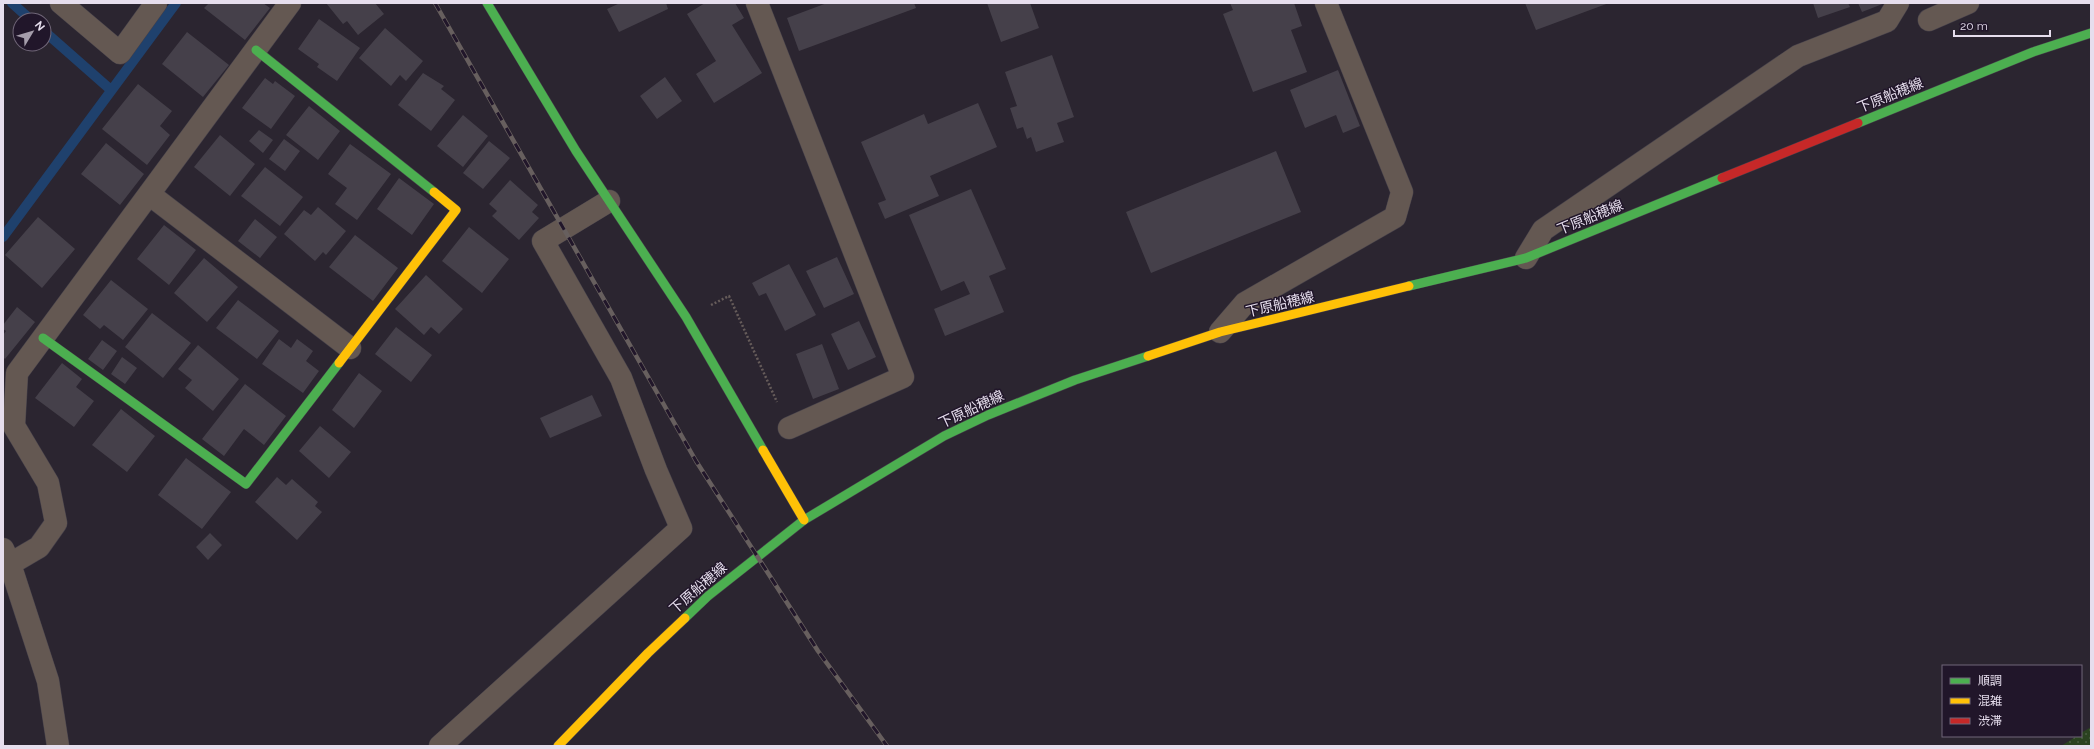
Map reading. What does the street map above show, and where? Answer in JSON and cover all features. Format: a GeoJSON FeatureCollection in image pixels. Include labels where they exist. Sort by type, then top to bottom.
{"type":"FeatureCollection","features":[{"type":"Feature","properties":{"kind":"main road"},"geometry":{"type":"LineString","coordinates":[[487,3],[609,201],[686,317],[804,520]]}},
{"type":"Feature","properties":{"kind":"main road","name":"下原船穂線"},"geometry":{"type":"LineString","coordinates":[[558,746],[648,653],[708,596],[804,520],[944,436],[988,415],[1075,380],[1220,332],[1526,258],[2033,52],[2091,32]]}},
{"type":"Feature","properties":{"kind":"main road"},"geometry":{"type":"LineString","coordinates":[[43,338],[246,484],[456,210],[256,50]]}},
{"type":"Feature","properties":{"kind":"street"},"geometry":{"type":"LineString","coordinates":[[61,3],[120,53],[156,3]]}},
{"type":"Feature","properties":{"kind":"street"},"geometry":{"type":"LineString","coordinates":[[58,746],[48,681],[6,556],[39,547],[56,523],[48,484],[14,426],[17,373],[290,3]]}},
{"type":"Feature","properties":{"kind":"street"},"geometry":{"type":"LineString","coordinates":[[757,3],[902,377],[789,428]]}},
{"type":"Feature","properties":{"kind":"street"},"geometry":{"type":"LineString","coordinates":[[1220,332],[1245,303],[1395,217],[1402,192],[1326,3]]}},
{"type":"Feature","properties":{"kind":"street"},"geometry":{"type":"LineString","coordinates":[[1526,258],[1543,230],[1798,56],[1887,21],[1898,3]]}},
{"type":"Feature","properties":{"kind":"street"},"geometry":{"type":"LineString","coordinates":[[1929,20],[1968,3]]}},
{"type":"Feature","properties":{"kind":"street"},"geometry":{"type":"LineString","coordinates":[[149,194],[350,348]]}},
{"type":"Feature","properties":{"kind":"street"},"geometry":{"type":"LineString","coordinates":[[440,746],[681,528],[656,470],[621,378],[543,241],[609,201]]}},
{"type":"Feature","properties":{"kind":"path"},"geometry":{"type":"LineString","coordinates":[[686,317],[729,296],[789,428]]}},
{"type":"Feature","properties":{"kind":"green space"},"geometry":{"type":"Polygon","coordinates":[[[2091,727],[2091,746],[2061,746],[2075,737],[2082,737],[2082,732],[2091,727]]]}},
{"type":"Feature","properties":{"kind":"building"},"geometry":{"type":"Polygon","coordinates":[[[209,3],[263,3],[270,8],[245,40],[204,8],[209,3]]]}},
{"type":"Feature","properties":{"kind":"building"},"geometry":{"type":"Polygon","coordinates":[[[326,3],[375,3],[384,14],[358,35],[347,21],[343,24],[326,3]]]}},
{"type":"Feature","properties":{"kind":"building"},"geometry":{"type":"Polygon","coordinates":[[[620,3],[666,3],[668,9],[619,32],[607,9],[620,3]]]}},
{"type":"Feature","properties":{"kind":"building"},"geometry":{"type":"Polygon","coordinates":[[[705,3],[735,3],[744,18],[732,25],[762,73],[714,103],[696,74],[716,61],[687,14],[705,3]]]}},
{"type":"Feature","properties":{"kind":"building"},"geometry":{"type":"Polygon","coordinates":[[[827,3],[914,3],[916,8],[799,51],[787,18],[827,3]]]}},
{"type":"Feature","properties":{"kind":"building"},"geometry":{"type":"Polygon","coordinates":[[[987,3],[1030,3],[1039,28],[1001,42],[987,3]]]}},
{"type":"Feature","properties":{"kind":"building"},"geometry":{"type":"Polygon","coordinates":[[[1230,3],[1294,3],[1302,26],[1291,30],[1307,72],[1253,92],[1223,14],[1233,10],[1230,3]]]}},
{"type":"Feature","properties":{"kind":"building"},"geometry":{"type":"Polygon","coordinates":[[[1525,3],[1609,3],[1536,30],[1525,3]]]}},
{"type":"Feature","properties":{"kind":"building"},"geometry":{"type":"Polygon","coordinates":[[[1813,3],[1848,3],[1850,7],[1818,18],[1813,3]]]}},
{"type":"Feature","properties":{"kind":"building"},"geometry":{"type":"Polygon","coordinates":[[[1858,3],[1885,3],[1862,12],[1858,3]]]}},
{"type":"Feature","properties":{"kind":"building"},"geometry":{"type":"Polygon","coordinates":[[[319,19],[360,48],[337,81],[317,67],[319,64],[298,49],[319,19]]]}},
{"type":"Feature","properties":{"kind":"building"},"geometry":{"type":"Polygon","coordinates":[[[385,28],[423,61],[406,81],[400,75],[391,86],[359,58],[385,28]]]}},
{"type":"Feature","properties":{"kind":"building"},"geometry":{"type":"Polygon","coordinates":[[[187,32],[229,65],[203,97],[162,64],[187,32]]]}},
{"type":"Feature","properties":{"kind":"building"},"geometry":{"type":"Polygon","coordinates":[[[1052,55],[1074,117],[1057,123],[1064,142],[1036,152],[1031,137],[1027,139],[1023,127],[1017,129],[1010,108],[1017,106],[1005,72],[1052,55]]]}},
{"type":"Feature","properties":{"kind":"building"},"geometry":{"type":"Polygon","coordinates":[[[1338,70],[1360,126],[1343,133],[1336,115],[1305,128],[1290,90],[1338,70]]]}},
{"type":"Feature","properties":{"kind":"building"},"geometry":{"type":"Polygon","coordinates":[[[423,73],[444,86],[441,89],[455,100],[431,131],[398,105],[423,73]]]}},
{"type":"Feature","properties":{"kind":"building"},"geometry":{"type":"Polygon","coordinates":[[[665,77],[682,101],[657,119],[640,96],[665,77]]]}},
{"type":"Feature","properties":{"kind":"building"},"geometry":{"type":"Polygon","coordinates":[[[265,78],[273,84],[275,81],[295,96],[271,129],[242,108],[265,78]]]}},
{"type":"Feature","properties":{"kind":"building"},"geometry":{"type":"Polygon","coordinates":[[[138,84],[172,111],[160,126],[170,135],[147,165],[102,129],[138,84]]]}},
{"type":"Feature","properties":{"kind":"building"},"geometry":{"type":"Polygon","coordinates":[[[978,103],[997,147],[930,176],[939,196],[885,219],[878,203],[886,200],[861,142],[924,114],[928,124],[978,103]]]}},
{"type":"Feature","properties":{"kind":"building"},"geometry":{"type":"Polygon","coordinates":[[[309,106],[340,131],[318,160],[286,135],[309,106]]]}},
{"type":"Feature","properties":{"kind":"building"},"geometry":{"type":"Polygon","coordinates":[[[463,115],[488,136],[463,167],[437,146],[463,115]]]}},
{"type":"Feature","properties":{"kind":"building"},"geometry":{"type":"Polygon","coordinates":[[[259,130],[273,140],[263,153],[249,141],[259,130]]]}},
{"type":"Feature","properties":{"kind":"building"},"geometry":{"type":"Polygon","coordinates":[[[220,135],[255,164],[230,196],[194,167],[220,135]]]}},
{"type":"Feature","properties":{"kind":"building"},"geometry":{"type":"Polygon","coordinates":[[[284,139],[300,151],[285,171],[269,159],[284,139]]]}},
{"type":"Feature","properties":{"kind":"building"},"geometry":{"type":"Polygon","coordinates":[[[489,141],[510,158],[483,189],[463,173],[489,141]]]}},
{"type":"Feature","properties":{"kind":"building"},"geometry":{"type":"Polygon","coordinates":[[[106,143],[144,174],[120,205],[81,174],[106,143]]]}},
{"type":"Feature","properties":{"kind":"building"},"geometry":{"type":"Polygon","coordinates":[[[350,144],[391,174],[357,220],[335,204],[347,188],[328,174],[350,144]]]}},
{"type":"Feature","properties":{"kind":"building"},"geometry":{"type":"Polygon","coordinates":[[[1276,151],[1301,212],[1151,273],[1126,212],[1276,151]]]}},
{"type":"Feature","properties":{"kind":"building"},"geometry":{"type":"Polygon","coordinates":[[[265,167],[303,197],[280,226],[241,196],[265,167]]]}},
{"type":"Feature","properties":{"kind":"building"},"geometry":{"type":"Polygon","coordinates":[[[399,178],[434,204],[412,235],[377,209],[399,178]]]}},
{"type":"Feature","properties":{"kind":"building"},"geometry":{"type":"Polygon","coordinates":[[[510,180],[538,205],[532,212],[539,218],[519,240],[492,216],[497,211],[489,204],[510,180]]]}},
{"type":"Feature","properties":{"kind":"building"},"geometry":{"type":"Polygon","coordinates":[[[971,189],[1006,269],[989,276],[1004,312],[945,336],[934,309],[970,294],[964,281],[941,291],[909,215],[971,189]]]}},
{"type":"Feature","properties":{"kind":"building"},"geometry":{"type":"Polygon","coordinates":[[[318,207],[346,231],[326,255],[323,252],[315,261],[284,234],[304,210],[311,215],[318,207]]]}},
{"type":"Feature","properties":{"kind":"building"},"geometry":{"type":"Polygon","coordinates":[[[38,217],[75,249],[42,288],[5,255],[38,217]]]}},
{"type":"Feature","properties":{"kind":"building"},"geometry":{"type":"Polygon","coordinates":[[[255,219],[277,237],[260,258],[238,241],[255,219]]]}},
{"type":"Feature","properties":{"kind":"building"},"geometry":{"type":"Polygon","coordinates":[[[164,225],[196,250],[169,285],[137,259],[164,225]]]}},
{"type":"Feature","properties":{"kind":"building"},"geometry":{"type":"Polygon","coordinates":[[[469,227],[509,259],[482,293],[442,261],[469,227]]]}},
{"type":"Feature","properties":{"kind":"building"},"geometry":{"type":"Polygon","coordinates":[[[355,235],[398,268],[373,301],[329,267],[355,235]]]}},
{"type":"Feature","properties":{"kind":"building"},"geometry":{"type":"Polygon","coordinates":[[[837,257],[854,294],[824,308],[806,271],[837,257]]]}},
{"type":"Feature","properties":{"kind":"building"},"geometry":{"type":"Polygon","coordinates":[[[204,258],[238,287],[207,322],[174,293],[204,258]]]}},
{"type":"Feature","properties":{"kind":"building"},"geometry":{"type":"Polygon","coordinates":[[[789,264],[816,315],[785,331],[766,293],[759,296],[752,283],[789,264]]]}},
{"type":"Feature","properties":{"kind":"building"},"geometry":{"type":"Polygon","coordinates":[[[426,275],[463,309],[439,334],[431,327],[424,335],[395,309],[426,275]]]}},
{"type":"Feature","properties":{"kind":"building"},"geometry":{"type":"Polygon","coordinates":[[[111,280],[148,309],[123,340],[104,325],[100,329],[83,315],[111,280]]]}},
{"type":"Feature","properties":{"kind":"building"},"geometry":{"type":"Polygon","coordinates":[[[238,300],[279,331],[257,359],[216,328],[238,300]]]}},
{"type":"Feature","properties":{"kind":"building"},"geometry":{"type":"Polygon","coordinates":[[[17,307],[35,322],[5,359],[3,357],[3,335],[6,331],[3,329],[3,325],[17,307]]]}},
{"type":"Feature","properties":{"kind":"building"},"geometry":{"type":"Polygon","coordinates":[[[152,313],[191,343],[163,378],[125,347],[152,313]]]}},
{"type":"Feature","properties":{"kind":"building"},"geometry":{"type":"Polygon","coordinates":[[[859,321],[876,357],[848,370],[831,334],[859,321]]]}},
{"type":"Feature","properties":{"kind":"building"},"geometry":{"type":"Polygon","coordinates":[[[396,327],[432,355],[411,382],[375,354],[396,327]]]}},
{"type":"Feature","properties":{"kind":"building"},"geometry":{"type":"Polygon","coordinates":[[[279,339],[291,348],[297,339],[313,351],[306,361],[319,371],[303,393],[262,364],[279,339]]]}},
{"type":"Feature","properties":{"kind":"building"},"geometry":{"type":"Polygon","coordinates":[[[102,340],[117,351],[103,370],[88,359],[102,340]]]}},
{"type":"Feature","properties":{"kind":"building"},"geometry":{"type":"Polygon","coordinates":[[[822,344],[839,389],[813,399],[796,354],[822,344]]]}},
{"type":"Feature","properties":{"kind":"building"},"geometry":{"type":"Polygon","coordinates":[[[198,345],[239,379],[213,411],[185,388],[192,380],[178,369],[198,345]]]}},
{"type":"Feature","properties":{"kind":"building"},"geometry":{"type":"Polygon","coordinates":[[[122,357],[137,368],[125,384],[111,374],[122,357]]]}},
{"type":"Feature","properties":{"kind":"building"},"geometry":{"type":"Polygon","coordinates":[[[62,363],[82,379],[76,387],[94,401],[74,427],[35,398],[62,363]]]}},
{"type":"Feature","properties":{"kind":"building"},"geometry":{"type":"Polygon","coordinates":[[[359,373],[382,391],[354,428],[332,410],[359,373]]]}},
{"type":"Feature","properties":{"kind":"building"},"geometry":{"type":"Polygon","coordinates":[[[245,384],[286,416],[264,445],[244,429],[224,456],[202,439],[245,384]]]}},
{"type":"Feature","properties":{"kind":"building"},"geometry":{"type":"Polygon","coordinates":[[[592,395],[602,416],[550,438],[540,418],[592,395]]]}},
{"type":"Feature","properties":{"kind":"building"},"geometry":{"type":"Polygon","coordinates":[[[121,409],[155,436],[127,472],[92,445],[121,409]]]}},
{"type":"Feature","properties":{"kind":"building"},"geometry":{"type":"Polygon","coordinates":[[[320,426],[351,452],[329,478],[299,451],[320,426]]]}},
{"type":"Feature","properties":{"kind":"building"},"geometry":{"type":"Polygon","coordinates":[[[186,458],[231,492],[202,529],[158,495],[186,458]]]}},
{"type":"Feature","properties":{"kind":"building"},"geometry":{"type":"Polygon","coordinates":[[[277,477],[286,485],[292,479],[318,502],[315,506],[322,512],[297,540],[255,502],[277,477]]]}},
{"type":"Feature","properties":{"kind":"building"},"geometry":{"type":"Polygon","coordinates":[[[210,533],[222,545],[208,560],[196,547],[210,533]]]}},
{"type":"Feature","properties":{"kind":"waterway"},"geometry":{"type":"LineString","coordinates":[[12,3],[22,12]]}},
{"type":"Feature","properties":{"kind":"waterway"},"geometry":{"type":"LineString","coordinates":[[3,237],[176,3]]}},
{"type":"Feature","properties":{"kind":"waterway"},"geometry":{"type":"LineString","coordinates":[[52,38],[111,90]]}},
{"type":"Feature","properties":{"kind":"railway"},"geometry":{"type":"LineString","coordinates":[[435,3],[696,461],[818,651],[887,746]]}},
{"type":"Feature","properties":{"kind":"traffic: fast"},"geometry":{"type":"LineString","coordinates":[[487,3],[576,151],[686,317],[763,450]]}},
{"type":"Feature","properties":{"kind":"traffic: fast"},"geometry":{"type":"LineString","coordinates":[[1858,123],[2033,52],[2091,33]]}},
{"type":"Feature","properties":{"kind":"traffic: fast"},"geometry":{"type":"LineString","coordinates":[[256,50],[434,192]]}},
{"type":"Feature","properties":{"kind":"traffic: fast"},"geometry":{"type":"LineString","coordinates":[[1409,286],[1526,258],[1722,178]]}},
{"type":"Feature","properties":{"kind":"traffic: fast"},"geometry":{"type":"LineString","coordinates":[[43,338],[246,484],[339,363]]}},
{"type":"Feature","properties":{"kind":"traffic: fast"},"geometry":{"type":"LineString","coordinates":[[685,618],[708,596],[804,520],[944,436],[988,415],[1075,380],[1148,356]]}},
{"type":"Feature","properties":{"kind":"traffic: slow"},"geometry":{"type":"LineString","coordinates":[[339,363],[456,210],[434,192]]}},
{"type":"Feature","properties":{"kind":"traffic: slow"},"geometry":{"type":"LineString","coordinates":[[1148,356],[1220,332],[1409,286]]}},
{"type":"Feature","properties":{"kind":"traffic: slow"},"geometry":{"type":"LineString","coordinates":[[763,450],[804,520]]}},
{"type":"Feature","properties":{"kind":"traffic: slow"},"geometry":{"type":"LineString","coordinates":[[558,746],[648,653],[685,618]]}},
{"type":"Feature","properties":{"kind":"traffic: jam"},"geometry":{"type":"LineString","coordinates":[[1722,178],[1858,123]]}}]}
